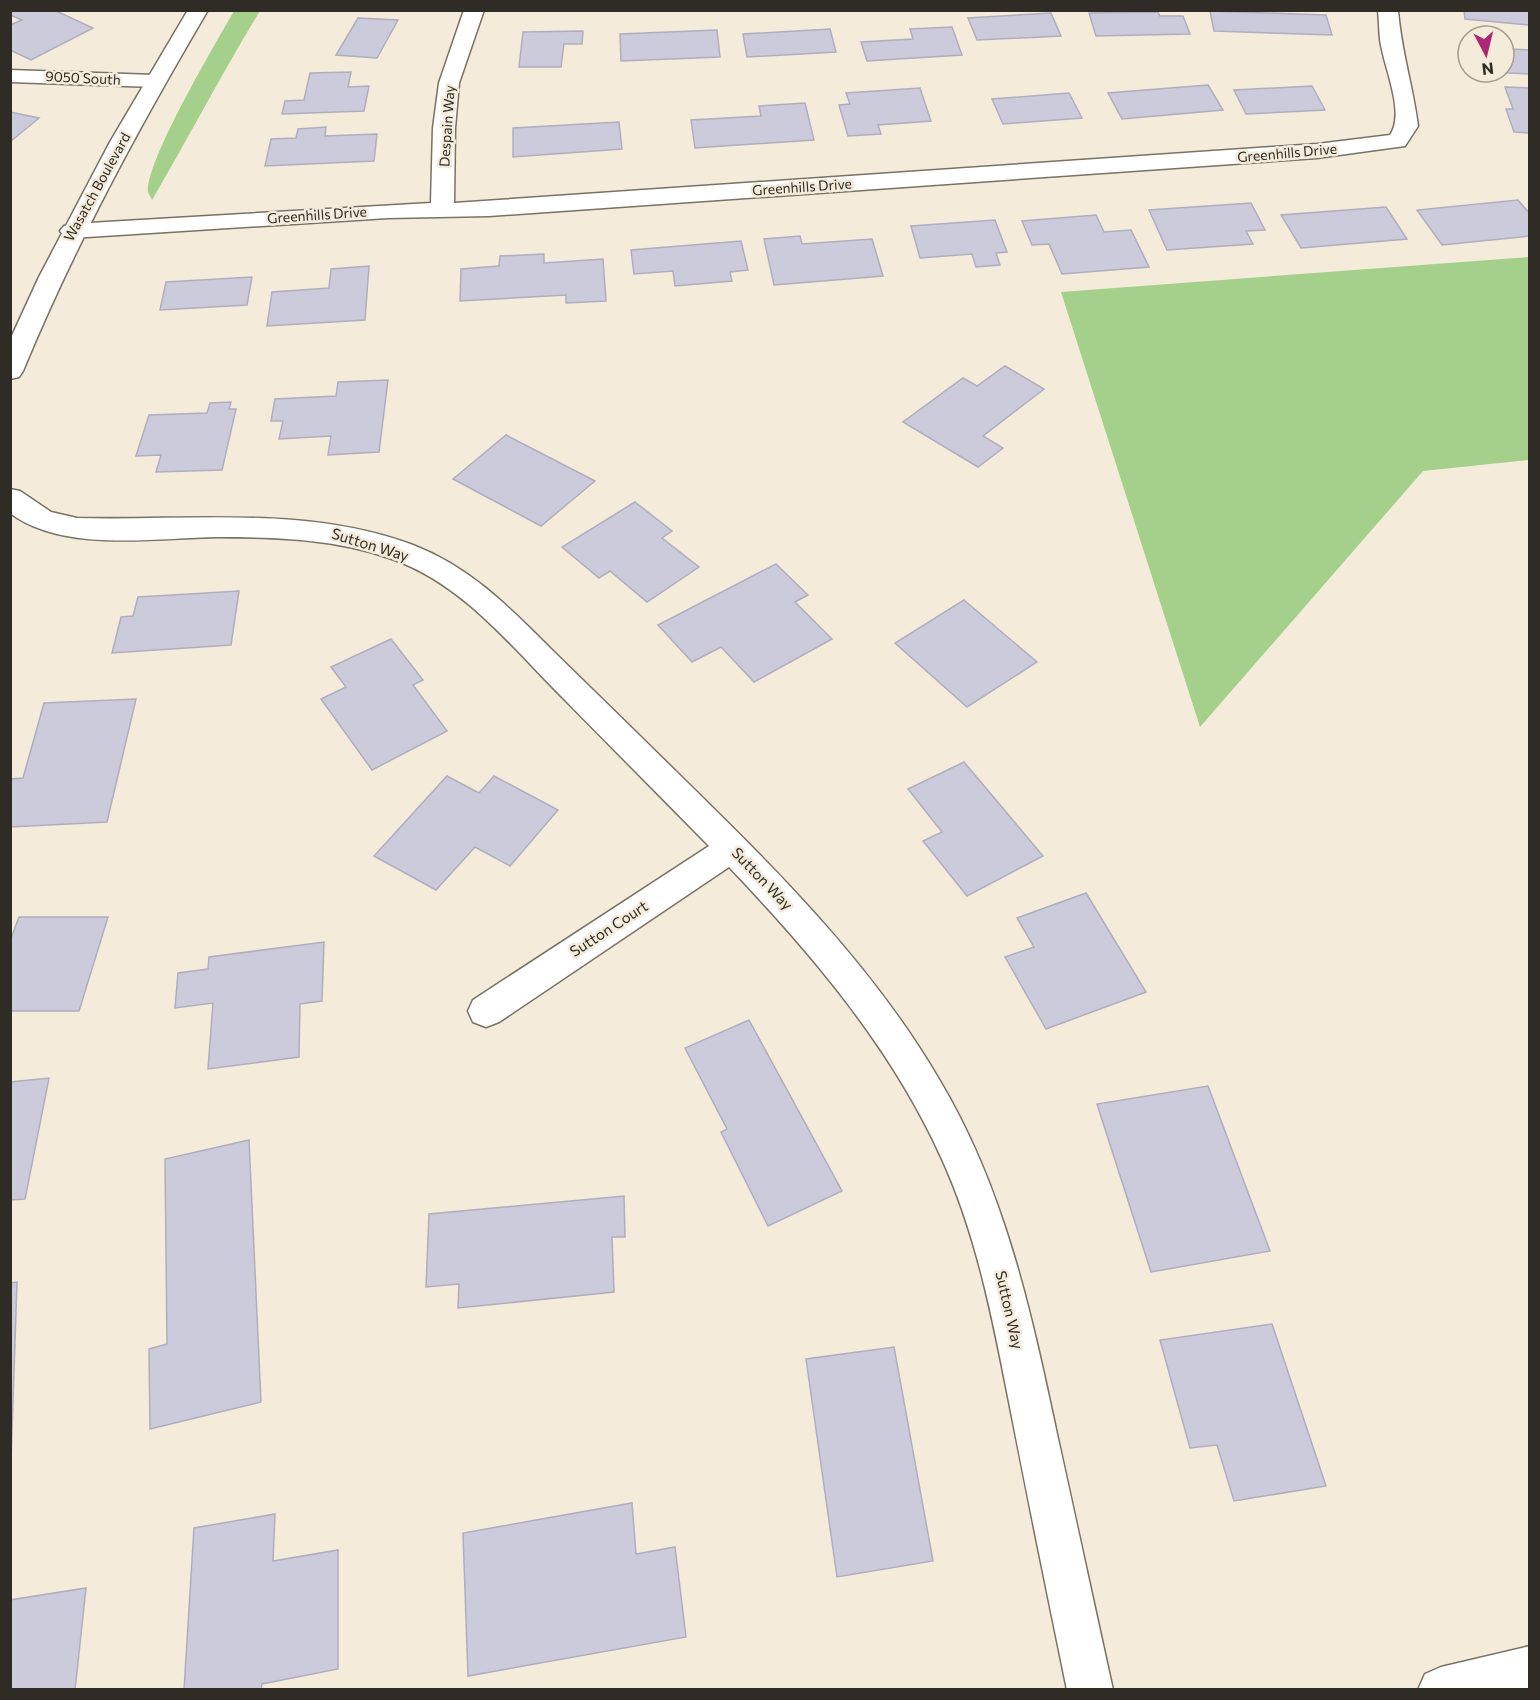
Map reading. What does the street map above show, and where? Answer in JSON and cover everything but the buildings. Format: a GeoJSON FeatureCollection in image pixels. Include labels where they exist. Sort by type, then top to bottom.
{"type":"FeatureCollection","features":[{"type":"Feature","properties":{"kind":"street","name":"Wasatch Boulevard"},"geometry":{"type":"LineString","coordinates":[[10,370],[72,231],[155,81],[198,10]]}},
{"type":"Feature","properties":{"kind":"street","name":"Despain Way"},"geometry":{"type":"LineString","coordinates":[[442,210],[444,128],[449,83],[474,10]]}},
{"type":"Feature","properties":{"kind":"street","name":"Greenhills Drive"},"geometry":{"type":"LineString","coordinates":[[72,231],[388,211],[442,210],[1317,151],[1397,141],[1407,126],[1404,98],[1390,40],[1388,10]]}},
{"type":"Feature","properties":{"kind":"street","name":"9050 South"},"geometry":{"type":"LineString","coordinates":[[10,76],[155,81]]}},
{"type":"Feature","properties":{"kind":"street","name":"Sutton Way"},"geometry":{"type":"LineString","coordinates":[[10,498],[31,516],[44,521],[94,529],[255,526],[304,528],[393,549],[449,574],[489,605],[797,914],[857,986],[915,1073],[955,1144],[978,1200],[999,1266],[1090,1689]]}},
{"type":"Feature","properties":{"kind":"street","name":"Sutton Court"},"geometry":{"type":"LineString","coordinates":[[486,1011],[732,848]]}},
{"type":"Feature","properties":{"kind":"street"},"geometry":{"type":"LineString","coordinates":[[1441,1689],[1530,1669]]}},
{"type":"Feature","properties":{"kind":"green space"},"geometry":{"type":"Polygon","coordinates":[[[234,11],[260,11],[152,200],[148,192],[150,177],[169,129],[234,11]]]}},
{"type":"Feature","properties":{"kind":"green space"},"geometry":{"type":"Polygon","coordinates":[[[1529,257],[1529,460],[1423,471],[1200,727],[1061,292],[1529,257]]]}}]}
